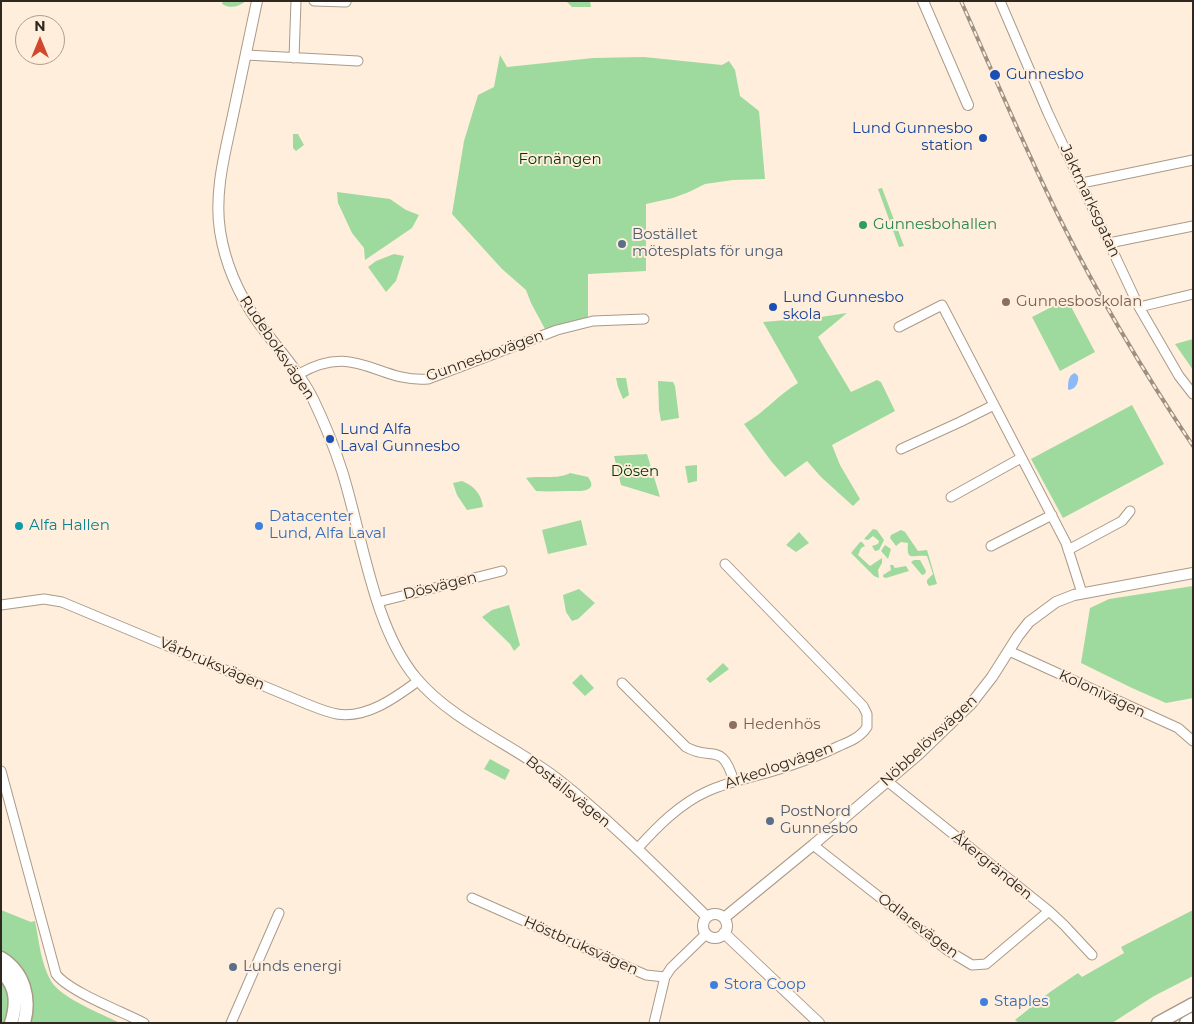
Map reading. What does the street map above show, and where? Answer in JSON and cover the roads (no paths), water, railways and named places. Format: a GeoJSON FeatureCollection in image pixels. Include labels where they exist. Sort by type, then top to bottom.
{"type":"FeatureCollection","features":[{"type":"Feature","properties":{"kind":"main road"},"geometry":{"type":"LineString","coordinates":[[1,958],[20,976],[26,990],[27,1003],[24,1023]]}},
{"type":"Feature","properties":{"kind":"main road"},"geometry":{"type":"LineString","coordinates":[[1,972],[12,984],[15,995],[15,1010],[12,1023]]}},
{"type":"Feature","properties":{"kind":"main road"},"geometry":{"type":"LineString","coordinates":[[1158,1023],[1193,1004]]}},
{"type":"Feature","properties":{"kind":"main road"},"geometry":{"type":"LineString","coordinates":[[1186,1023],[1193,1019]]}},
{"type":"Feature","properties":{"kind":"street","name":"Rudeboksvägen"},"geometry":{"type":"LineString","coordinates":[[257,1],[221,178],[219,196],[220,230],[227,260],[240,292],[259,323],[299,374],[312,399],[342,470],[382,616],[400,655],[418,681]]}},
{"type":"Feature","properties":{"kind":"street"},"geometry":{"type":"LineString","coordinates":[[294,58],[296,1]]}},
{"type":"Feature","properties":{"kind":"street"},"geometry":{"type":"LineString","coordinates":[[314,1],[346,2]]}},
{"type":"Feature","properties":{"kind":"street"},"geometry":{"type":"LineString","coordinates":[[922,1],[968,105]]}},
{"type":"Feature","properties":{"kind":"street","name":"Jaktmarksgatan"},"geometry":{"type":"LineString","coordinates":[[1000,1],[1062,142],[1139,307],[1179,376],[1193,394]]}},
{"type":"Feature","properties":{"kind":"street"},"geometry":{"type":"LineString","coordinates":[[246,55],[358,61]]}},
{"type":"Feature","properties":{"kind":"street"},"geometry":{"type":"LineString","coordinates":[[1082,183],[1193,160]]}},
{"type":"Feature","properties":{"kind":"street"},"geometry":{"type":"LineString","coordinates":[[1109,243],[1193,226]]}},
{"type":"Feature","properties":{"kind":"street"},"geometry":{"type":"LineString","coordinates":[[1139,307],[1193,294]]}},
{"type":"Feature","properties":{"kind":"street"},"geometry":{"type":"LineString","coordinates":[[899,327],[942,305],[1052,515],[1068,550],[1082,593]]}},
{"type":"Feature","properties":{"kind":"street","name":"Gunnesbovägen"},"geometry":{"type":"LineString","coordinates":[[299,374],[321,364],[342,361],[411,379],[428,379],[557,330],[593,321],[644,319]]}},
{"type":"Feature","properties":{"kind":"street"},"geometry":{"type":"LineString","coordinates":[[901,449],[994,405]]}},
{"type":"Feature","properties":{"kind":"street"},"geometry":{"type":"LineString","coordinates":[[951,497],[1022,458]]}},
{"type":"Feature","properties":{"kind":"street"},"geometry":{"type":"LineString","coordinates":[[1068,550],[1122,521],[1130,511]]}},
{"type":"Feature","properties":{"kind":"street"},"geometry":{"type":"LineString","coordinates":[[991,546],[1052,515]]}},
{"type":"Feature","properties":{"kind":"street","name":"Arkeologvägen"},"geometry":{"type":"LineString","coordinates":[[637,849],[659,825],[677,810],[707,792],[790,766],[830,750],[859,736],[867,728],[868,721],[863,706],[858,699],[725,564]]}},
{"type":"Feature","properties":{"kind":"street","name":"Dösvägen"},"geometry":{"type":"LineString","coordinates":[[378,602],[502,571]]}},
{"type":"Feature","properties":{"kind":"street","name":"Nöbbelövsvägen"},"geometry":{"type":"LineString","coordinates":[[724,918],[913,760],[971,704],[992,677],[1023,629],[1038,615],[1056,602],[1082,593],[1193,573]]}},
{"type":"Feature","properties":{"kind":"street","name":"Vårbruksvägen"},"geometry":{"type":"LineString","coordinates":[[1,605],[44,599],[62,602],[88,611],[307,704],[339,714],[355,714],[374,708],[397,696],[418,681]]}},
{"type":"Feature","properties":{"kind":"street","name":"Kolonivägen"},"geometry":{"type":"LineString","coordinates":[[1009,650],[1178,728],[1193,741]]}},
{"type":"Feature","properties":{"kind":"street","name":"Boställsvägen"},"geometry":{"type":"LineString","coordinates":[[418,681],[462,717],[528,758],[556,778],[637,849],[707,917]]}},
{"type":"Feature","properties":{"kind":"street"},"geometry":{"type":"LineString","coordinates":[[622,683],[686,747],[695,751],[715,754],[723,758],[730,766],[734,782]]}},
{"type":"Feature","properties":{"kind":"street"},"geometry":{"type":"LineString","coordinates":[[1,771],[56,974],[63,982],[144,1023]]}},
{"type":"Feature","properties":{"kind":"street","name":"Åkergränden"},"geometry":{"type":"LineString","coordinates":[[887,781],[1049,912],[1092,955]]}},
{"type":"Feature","properties":{"kind":"street","name":"Odlarevägen"},"geometry":{"type":"LineString","coordinates":[[813,845],[951,953],[972,965],[986,964],[1049,912]]}},
{"type":"Feature","properties":{"kind":"street","name":"Höstbruksvägen"},"geometry":{"type":"LineString","coordinates":[[472,898],[639,972],[665,977]]}},
{"type":"Feature","properties":{"kind":"street"},"geometry":{"type":"LineString","coordinates":[[231,1023],[279,913]]}},
{"type":"Feature","properties":{"kind":"street"},"geometry":{"type":"LineString","coordinates":[[715,914],[724,918],[727,925],[724,933],[716,938],[706,934],[703,924],[707,917],[715,914]]}},
{"type":"Feature","properties":{"kind":"street"},"geometry":{"type":"LineString","coordinates":[[724,933],[819,1023]]}},
{"type":"Feature","properties":{"kind":"street"},"geometry":{"type":"LineString","coordinates":[[654,1023],[665,977],[671,968],[706,934]]}},
{"type":"Feature","properties":{"kind":"water"},"geometry":{"type":"Polygon","coordinates":[[[1075,373],[1078,376],[1078,381],[1074,388],[1069,390],[1069,379],[1075,373]]]}},
{"type":"Feature","properties":{"kind":"railway"},"geometry":{"type":"LineString","coordinates":[[961,1],[1035,167],[1091,279],[1124,336],[1193,446]]}},
{"type":"Feature","properties":{"kind":"place","name":"Gunnesbo"},"geometry":{"type":"Point","coordinates":[995,75]}},
{"type":"Feature","properties":{"kind":"place","name":"Lund Gunnesbo station"},"geometry":{"type":"Point","coordinates":[983,138]}},
{"type":"Feature","properties":{"kind":"place","name":"Gunnesbohallen"},"geometry":{"type":"Point","coordinates":[863,225]}},
{"type":"Feature","properties":{"kind":"place","name":"Bostället mötesplats för unga"},"geometry":{"type":"Point","coordinates":[622,244]}},
{"type":"Feature","properties":{"kind":"place","name":"Gunnesboskolan"},"geometry":{"type":"Point","coordinates":[1006,302]}},
{"type":"Feature","properties":{"kind":"place","name":"Lund Gunnesbo skola"},"geometry":{"type":"Point","coordinates":[773,307]}},
{"type":"Feature","properties":{"kind":"place","name":"Lund Alfa Laval Gunnesbo"},"geometry":{"type":"Point","coordinates":[330,439]}},
{"type":"Feature","properties":{"kind":"place","name":"Alfa Hallen"},"geometry":{"type":"Point","coordinates":[19,526]}},
{"type":"Feature","properties":{"kind":"place","name":"Datacenter Lund, Alfa Laval"},"geometry":{"type":"Point","coordinates":[259,526]}},
{"type":"Feature","properties":{"kind":"place","name":"Hedenhös"},"geometry":{"type":"Point","coordinates":[733,725]}},
{"type":"Feature","properties":{"kind":"place","name":"PostNord Gunnesbo"},"geometry":{"type":"Point","coordinates":[770,821]}},
{"type":"Feature","properties":{"kind":"place","name":"Lunds energi"},"geometry":{"type":"Point","coordinates":[233,967]}},
{"type":"Feature","properties":{"kind":"place","name":"Stora Coop"},"geometry":{"type":"Point","coordinates":[714,985]}},
{"type":"Feature","properties":{"kind":"place","name":"Staples"},"geometry":{"type":"Point","coordinates":[984,1002]}},
{"type":"Feature","properties":{"kind":"park label","name":"Fornängen"},"geometry":{"type":"Point","coordinates":[560,160]}},
{"type":"Feature","properties":{"kind":"park label","name":"Dösen"},"geometry":{"type":"Point","coordinates":[635,472]}}]}
